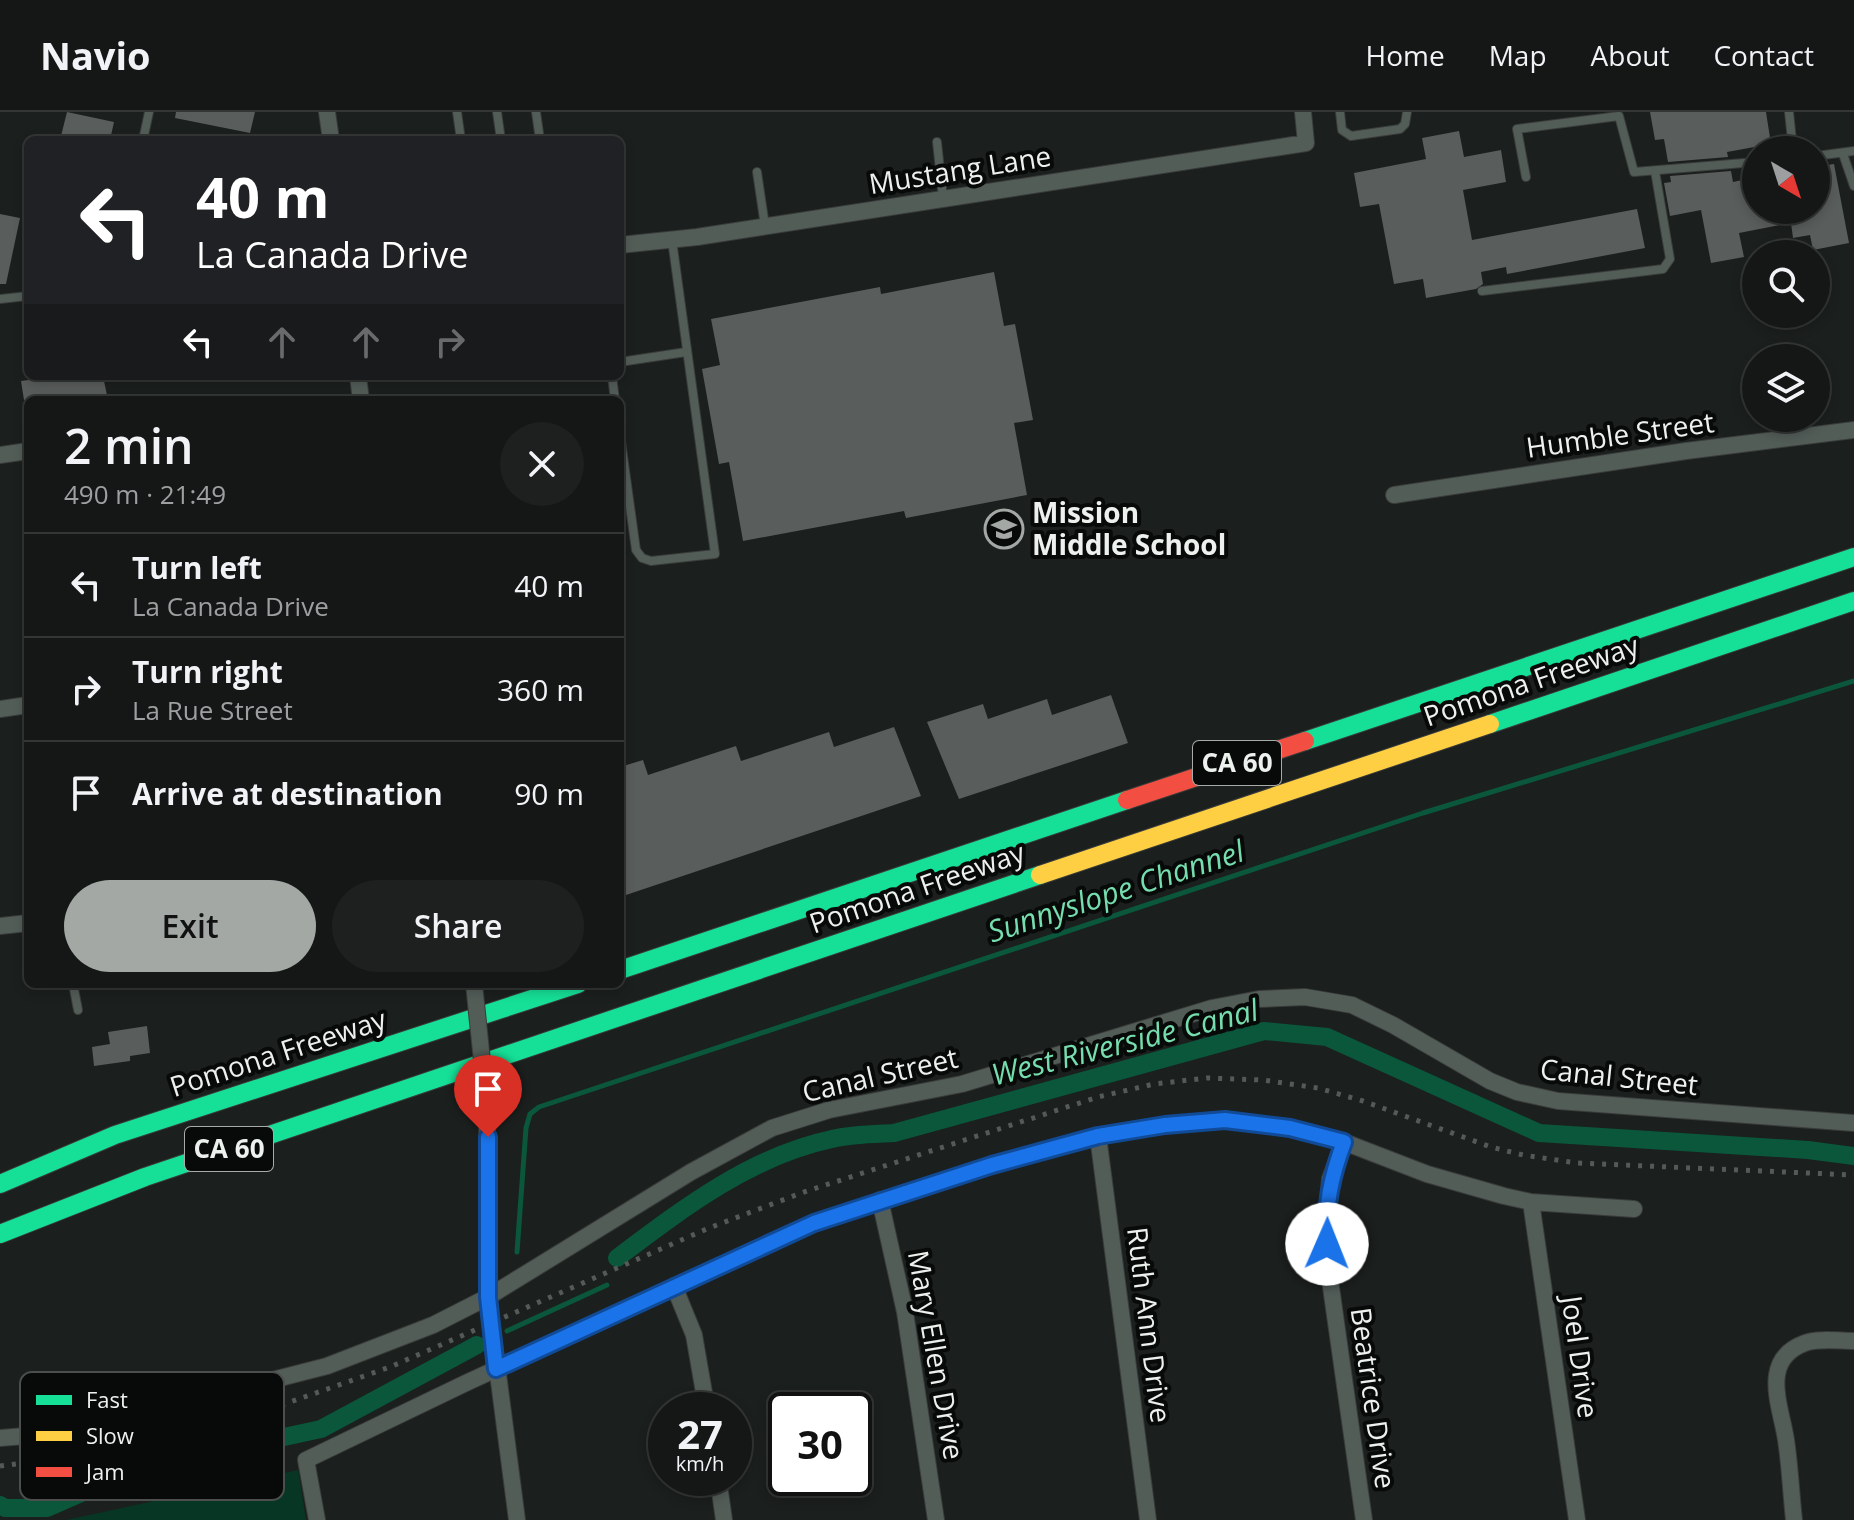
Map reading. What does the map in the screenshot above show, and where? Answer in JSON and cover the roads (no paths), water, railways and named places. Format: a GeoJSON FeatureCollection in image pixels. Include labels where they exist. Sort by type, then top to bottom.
{"type":"FeatureCollection","features":[{"type":"Feature","properties":{"kind":"highway","name":"Pomona Freeway"},"geometry":{"type":"LineString","coordinates":[[624,969],[1854,557]]}},
{"type":"Feature","properties":{"kind":"highway","name":"Pomona Freeway"},"geometry":{"type":"LineString","coordinates":[[0,1234],[160,1172],[1854,601]]}},
{"type":"Feature","properties":{"kind":"highway","name":"Pomona Freeway"},"geometry":{"type":"LineString","coordinates":[[0,1184],[115,1135],[566,988]]}},
{"type":"Feature","properties":{"kind":"street"},"geometry":{"type":"LineString","coordinates":[[327,112],[330,136]]}},
{"type":"Feature","properties":{"kind":"street","name":"Mustang Lane"},"geometry":{"type":"LineString","coordinates":[[624,245],[765,227],[1306,143],[1303,112]]}},
{"type":"Feature","properties":{"kind":"street","name":"Humble Street"},"geometry":{"type":"LineString","coordinates":[[1394,495],[1686,451],[1854,430]]}},
{"type":"Feature","properties":{"kind":"street"},"geometry":{"type":"LineString","coordinates":[[0,455],[24,452]]}},
{"type":"Feature","properties":{"kind":"street"},"geometry":{"type":"LineString","coordinates":[[0,709],[24,706]]}},
{"type":"Feature","properties":{"kind":"street"},"geometry":{"type":"LineString","coordinates":[[0,926],[24,923]]}},
{"type":"Feature","properties":{"kind":"street"},"geometry":{"type":"LineString","coordinates":[[474,988],[487,1109],[488,1297],[517,1520]]}},
{"type":"Feature","properties":{"kind":"street","name":"Canal Street"},"geometry":{"type":"LineString","coordinates":[[284,1377],[327,1366],[433,1325],[488,1297],[691,1172],[772,1128],[829,1110],[962,1084],[1212,1008],[1259,999],[1305,997],[1352,1005],[1490,1081],[1517,1092],[1558,1101],[1854,1123]]}},
{"type":"Feature","properties":{"kind":"street"},"geometry":{"type":"LineString","coordinates":[[317,1520],[306,1460],[763,1244],[880,1200],[1098,1136],[1165,1125],[1225,1120],[1290,1128],[1344,1142],[1427,1174],[1531,1202],[1634,1209]]}},
{"type":"Feature","properties":{"kind":"street","name":"Ruth Ann Drive"},"geometry":{"type":"LineString","coordinates":[[1098,1136],[1148,1520]]}},
{"type":"Feature","properties":{"kind":"street","name":"Beatrice Drive"},"geometry":{"type":"LineString","coordinates":[[1344,1142],[1330,1179],[1326,1221],[1328,1266],[1364,1520]]}},
{"type":"Feature","properties":{"kind":"street","name":"Mary Ellen Drive"},"geometry":{"type":"LineString","coordinates":[[880,1200],[905,1312],[936,1520]]}},
{"type":"Feature","properties":{"kind":"street","name":"Joel Drive"},"geometry":{"type":"LineString","coordinates":[[1531,1202],[1577,1520]]}},
{"type":"Feature","properties":{"kind":"street"},"geometry":{"type":"LineString","coordinates":[[674,1286],[694,1335],[704,1392]]}},
{"type":"Feature","properties":{"kind":"street"},"geometry":{"type":"LineString","coordinates":[[1794,1520],[1786,1439],[1774,1388],[1779,1368],[1786,1355],[1806,1342],[1854,1341]]}},
{"type":"Feature","properties":{"kind":"street","name":"Canal Street"},"geometry":{"type":"LineString","coordinates":[[0,1438],[20,1436]]}},
{"type":"Feature","properties":{"kind":"street"},"geometry":{"type":"LineString","coordinates":[[721,1496],[724,1520]]}},
{"type":"Feature","properties":{"kind":"lane"},"geometry":{"type":"LineString","coordinates":[[144,136],[149,112]]}},
{"type":"Feature","properties":{"kind":"lane"},"geometry":{"type":"LineString","coordinates":[[457,112],[460,136]]}},
{"type":"Feature","properties":{"kind":"lane"},"geometry":{"type":"LineString","coordinates":[[497,112],[500,136]]}},
{"type":"Feature","properties":{"kind":"lane"},"geometry":{"type":"LineString","coordinates":[[536,112],[539,136]]}},
{"type":"Feature","properties":{"kind":"lane"},"geometry":{"type":"LineString","coordinates":[[1340,112],[1342,130],[1351,136],[1400,129],[1405,124],[1407,112]]}},
{"type":"Feature","properties":{"kind":"lane"},"geometry":{"type":"LineString","coordinates":[[1789,112],[1792,136]]}},
{"type":"Feature","properties":{"kind":"lane"},"geometry":{"type":"LineString","coordinates":[[1526,177],[1517,129],[1619,116],[1634,172],[1742,163]]}},
{"type":"Feature","properties":{"kind":"lane"},"geometry":{"type":"LineString","coordinates":[[937,142],[943,199]]}},
{"type":"Feature","properties":{"kind":"lane"},"geometry":{"type":"LineString","coordinates":[[1830,155],[1854,151]]}},
{"type":"Feature","properties":{"kind":"lane"},"geometry":{"type":"LineString","coordinates":[[1843,154],[1854,186]]}},
{"type":"Feature","properties":{"kind":"lane"},"geometry":{"type":"LineString","coordinates":[[1482,291],[1663,269],[1670,259],[1655,171]]}},
{"type":"Feature","properties":{"kind":"lane"},"geometry":{"type":"LineString","coordinates":[[757,172],[765,227]]}},
{"type":"Feature","properties":{"kind":"lane"},"geometry":{"type":"LineString","coordinates":[[624,463],[636,550],[642,558],[651,561],[715,554],[672,240]]}},
{"type":"Feature","properties":{"kind":"lane"},"geometry":{"type":"LineString","coordinates":[[0,299],[24,296]]}},
{"type":"Feature","properties":{"kind":"lane"},"geometry":{"type":"LineString","coordinates":[[624,361],[686,352]]}},
{"type":"Feature","properties":{"kind":"lane"},"geometry":{"type":"LineString","coordinates":[[74,988],[78,1010]]}},
{"type":"Feature","properties":{"kind":"waterway","name":"Sunnyslope Channel"},"geometry":{"type":"LineString","coordinates":[[517,1252],[526,1128],[530,1114],[539,1107],[1423,813],[1854,681]]}},
{"type":"Feature","properties":{"kind":"waterway","name":"West Riverside Canal"},"geometry":{"type":"LineString","coordinates":[[617,1258],[718,1186],[802,1147],[847,1136],[894,1133],[1264,1031],[1327,1037],[1539,1133],[1808,1150],[1854,1156]]}},
{"type":"Feature","properties":{"kind":"waterway","name":"West Riverside Canal"},"geometry":{"type":"LineString","coordinates":[[507,1331],[607,1285]]}},
{"type":"Feature","properties":{"kind":"waterway","name":"West Riverside Canal"},"geometry":{"type":"LineString","coordinates":[[284,1437],[321,1429],[477,1345]]}},
{"type":"Feature","properties":{"kind":"waterway","name":"West Riverside Canal"},"geometry":{"type":"LineString","coordinates":[[0,1505],[5,1508],[47,1508],[65,1500]]}},
{"type":"Feature","properties":{"kind":"railway"},"geometry":{"type":"LineString","coordinates":[[284,1404],[390,1367],[709,1228],[804,1192],[1098,1097],[1154,1084],[1207,1078],[1263,1080],[1318,1088],[1491,1147],[1577,1163],[1854,1175]]}},
{"type":"Feature","properties":{"kind":"railway"},"geometry":{"type":"LineString","coordinates":[[0,1466],[20,1463]]}},
{"type":"Feature","properties":{"kind":"place","name":"Mission Middle School"},"geometry":{"type":"Point","coordinates":[1004,529]}}]}
